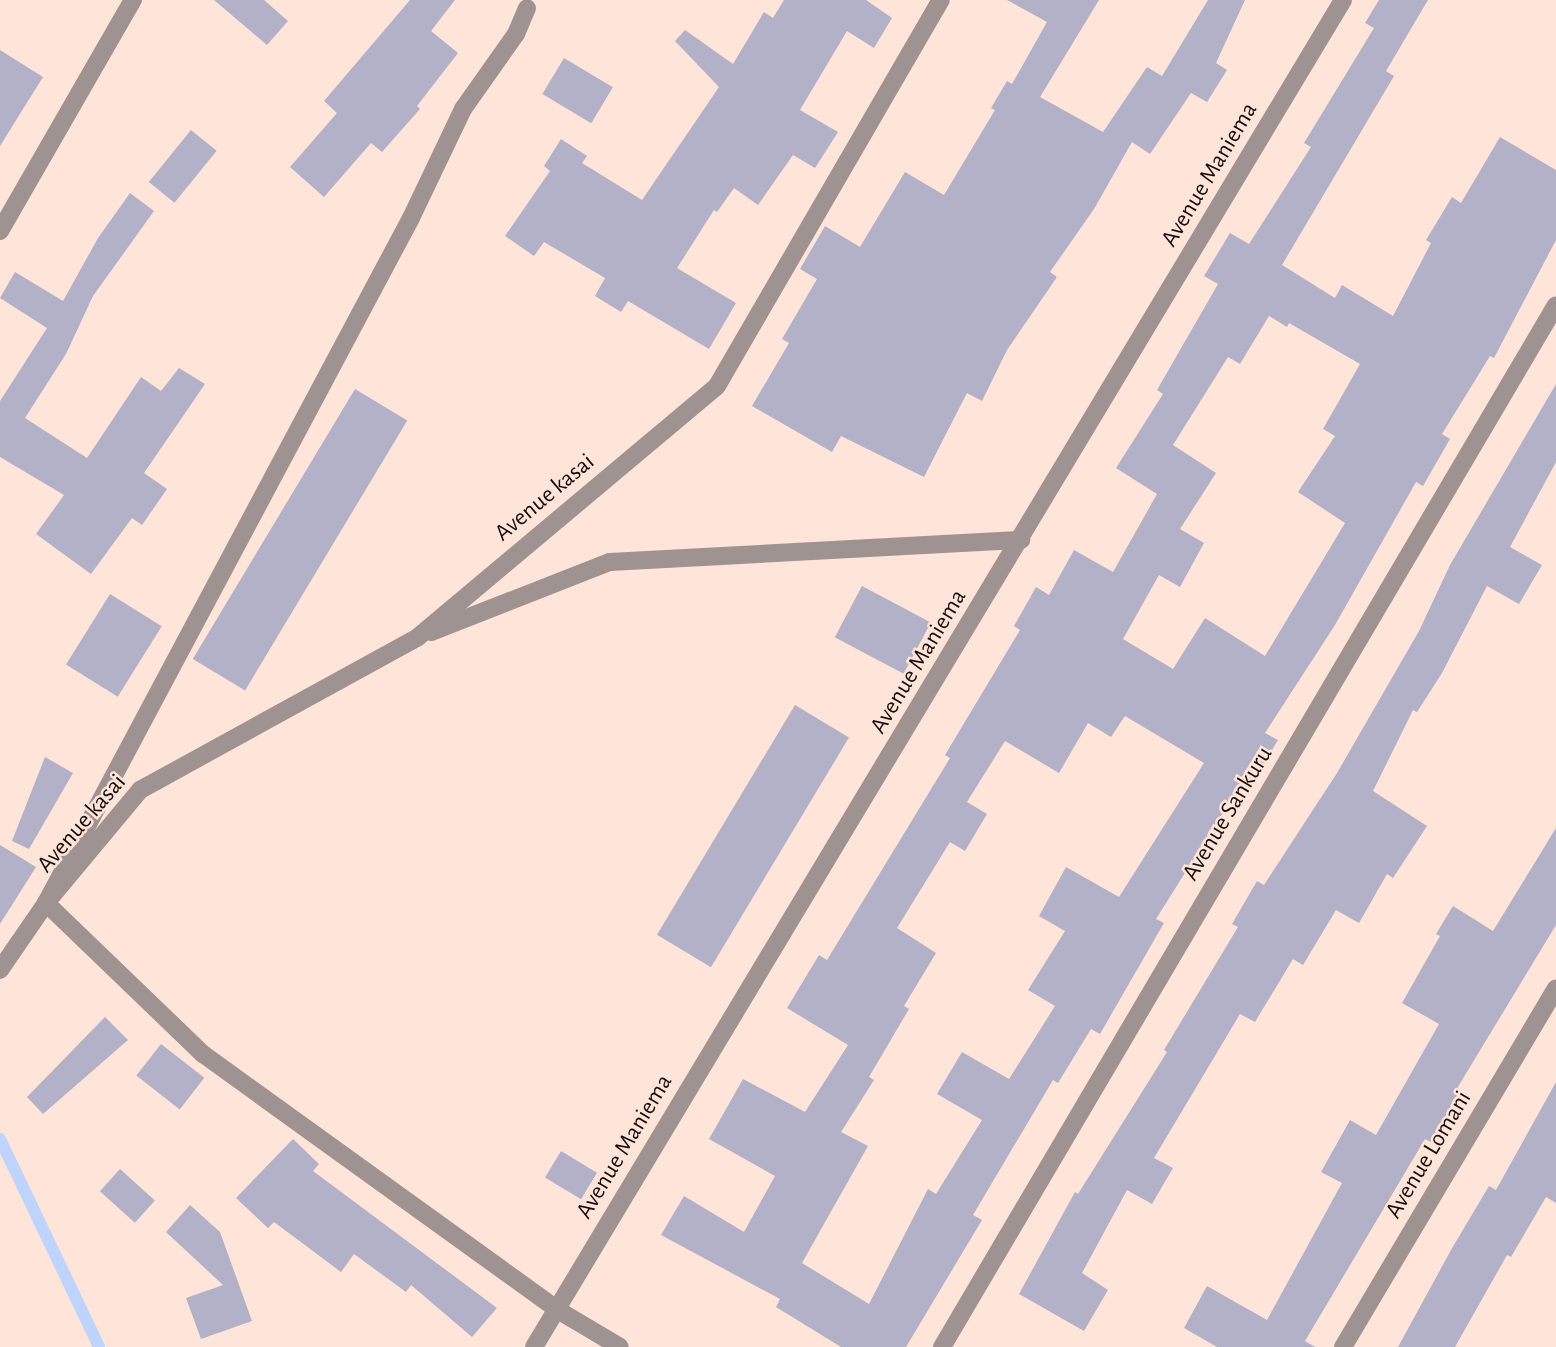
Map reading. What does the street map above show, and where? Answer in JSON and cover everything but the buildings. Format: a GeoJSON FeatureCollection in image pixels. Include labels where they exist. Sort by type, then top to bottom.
{"type":"FeatureCollection","features":[{"type":"Feature","properties":{"kind":"street"},"geometry":{"type":"LineString","coordinates":[[0,231],[133,0]]}},
{"type":"Feature","properties":{"kind":"street","name":"Avenue kasai"},"geometry":{"type":"LineString","coordinates":[[46,903],[140,790],[418,637],[717,386],[942,0]]}},
{"type":"Feature","properties":{"kind":"street","name":"Avenue Maniema"},"geometry":{"type":"LineString","coordinates":[[534,1347],[1343,0]]}},
{"type":"Feature","properties":{"kind":"street"},"geometry":{"type":"LineString","coordinates":[[0,970],[46,903],[411,218],[463,109],[516,34],[527,8]]}},
{"type":"Feature","properties":{"kind":"street","name":"Avenue Sankuru"},"geometry":{"type":"LineString","coordinates":[[942,1347],[1556,305]]}},
{"type":"Feature","properties":{"kind":"street"},"geometry":{"type":"LineString","coordinates":[[418,637],[610,562],[1021,540]]}},
{"type":"Feature","properties":{"kind":"street"},"geometry":{"type":"LineString","coordinates":[[46,903],[203,1054],[556,1309],[620,1347]]}},
{"type":"Feature","properties":{"kind":"street","name":"Avenue Lomani"},"geometry":{"type":"LineString","coordinates":[[1343,1347],[1556,988]]}},
{"type":"Feature","properties":{"kind":"waterway"},"geometry":{"type":"LineString","coordinates":[[0,1139],[99,1347]]}}]}
